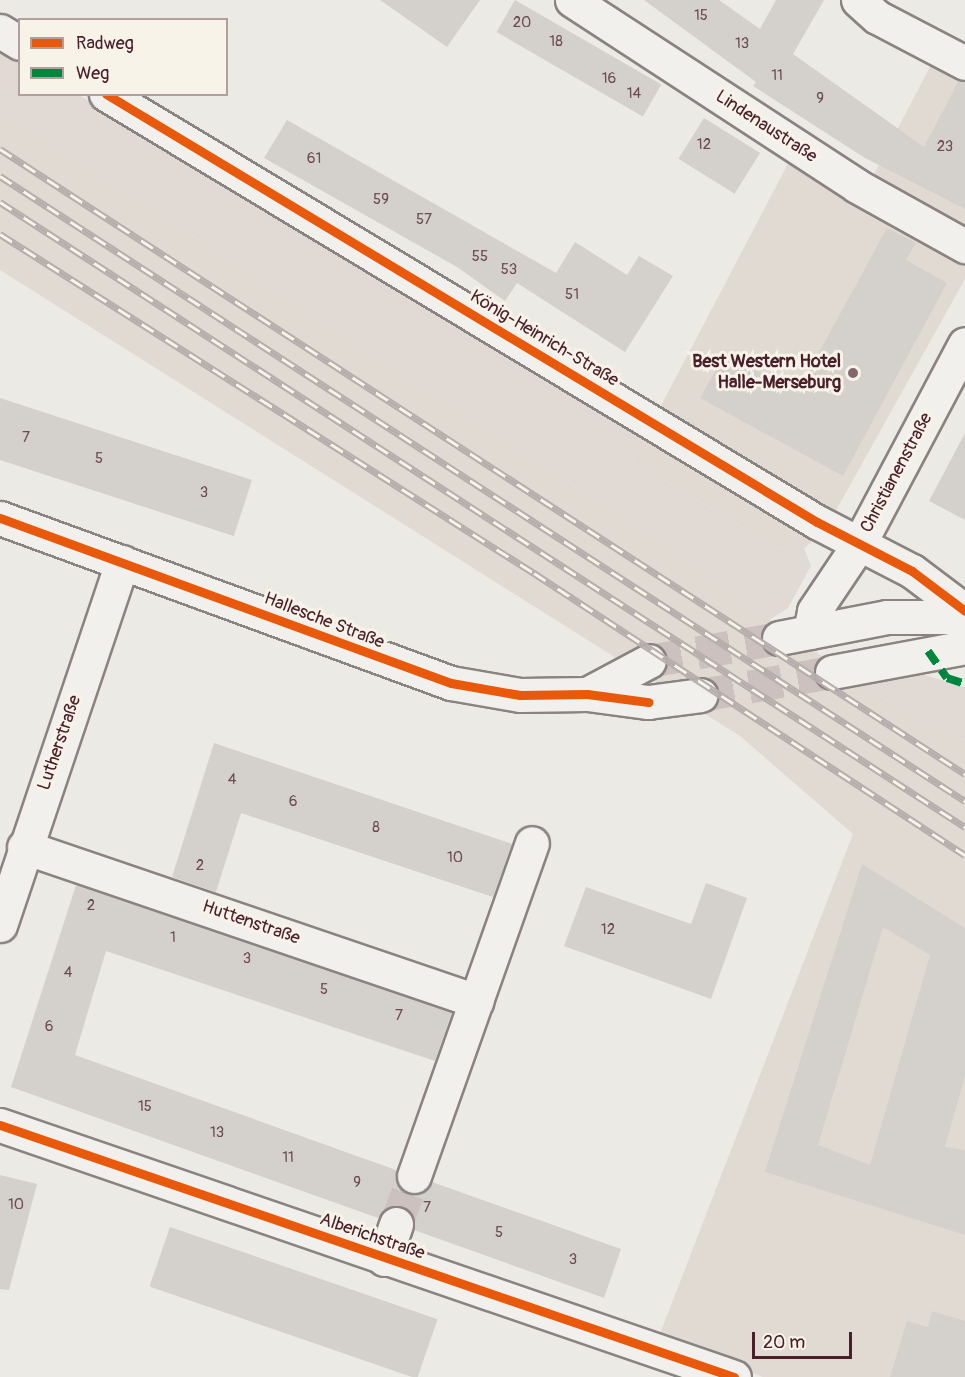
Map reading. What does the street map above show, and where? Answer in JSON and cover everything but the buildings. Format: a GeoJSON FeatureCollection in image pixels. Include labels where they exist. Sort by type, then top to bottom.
{"type":"FeatureCollection","features":[{"type":"Feature","properties":{"kind":"street","name":"Lindenaustraße"},"geometry":{"type":"LineString","coordinates":[[572,0],[857,186],[965,246]]}},
{"type":"Feature","properties":{"kind":"street"},"geometry":{"type":"LineString","coordinates":[[858,0],[877,17],[965,63]]}},
{"type":"Feature","properties":{"kind":"street"},"geometry":{"type":"LineString","coordinates":[[0,31],[18,42]]}},
{"type":"Feature","properties":{"kind":"street","name":"König-Heinrich-Straße"},"geometry":{"type":"LineString","coordinates":[[109,96],[859,544],[912,571],[965,610]]}},
{"type":"Feature","properties":{"kind":"street","name":"Christianenstraße"},"geometry":{"type":"LineString","coordinates":[[965,344],[859,544],[795,635],[887,617],[965,617]]}},
{"type":"Feature","properties":{"kind":"street","name":"Hallesche Straße"},"geometry":{"type":"LineString","coordinates":[[0,518],[451,683],[520,695],[587,694],[648,702],[701,695]]}},
{"type":"Feature","properties":{"kind":"street","name":"Lutherstraße"},"geometry":{"type":"LineString","coordinates":[[0,925],[24,847],[122,562]]}},
{"type":"Feature","properties":{"kind":"street"},"geometry":{"type":"LineString","coordinates":[[832,672],[965,647]]}},
{"type":"Feature","properties":{"kind":"street","name":"Hallesche Straße"},"geometry":{"type":"LineString","coordinates":[[587,694],[649,661]]}},
{"type":"Feature","properties":{"kind":"street"},"geometry":{"type":"LineString","coordinates":[[414,1176],[532,843]]}},
{"type":"Feature","properties":{"kind":"street","name":"Huttenstraße"},"geometry":{"type":"LineString","coordinates":[[24,847],[477,1000]]}},
{"type":"Feature","properties":{"kind":"street","name":"Alberichstraße"},"geometry":{"type":"LineString","coordinates":[[0,1125],[384,1260],[684,1369],[734,1377]]}},
{"type":"Feature","properties":{"kind":"street"},"geometry":{"type":"LineString","coordinates":[[384,1260],[396,1224]]}},
{"type":"Feature","properties":{"kind":"shaded area"},"geometry":{"type":"Polygon","coordinates":[[[0,46],[18,57],[18,96],[81,96],[644,440],[632,461],[781,550],[793,530],[812,542],[804,548],[811,566],[788,608],[769,620],[668,547],[0,109],[0,46]]]}},
{"type":"Feature","properties":{"kind":"shaded area"},"geometry":{"type":"Polygon","coordinates":[[[932,63],[965,80],[965,279],[834,514],[812,542],[793,530],[781,550],[632,461],[791,158],[862,197],[932,63]]]}},
{"type":"Feature","properties":{"kind":"shaded area"},"geometry":{"type":"Polygon","coordinates":[[[0,109],[668,547],[861,684],[928,726],[965,740],[965,1377],[763,1377],[658,1339],[853,834],[740,736],[0,270],[0,109]]]}},
{"type":"Feature","properties":{"kind":"shaded area"},"geometry":{"type":"Polygon","coordinates":[[[918,673],[965,687],[965,740],[928,726],[861,684],[918,673]]]}},
{"type":"Feature","properties":{"kind":"tunnel"},"geometry":{"type":"LineString","coordinates":[[649,661],[779,638]]}},
{"type":"Feature","properties":{"kind":"tunnel"},"geometry":{"type":"LineString","coordinates":[[701,695],[832,672]]}},
{"type":"Feature","properties":{"kind":"tunnel"},"geometry":{"type":"LineString","coordinates":[[396,1224],[414,1176]]}},
{"type":"Feature","properties":{"kind":"railway"},"geometry":{"type":"LineString","coordinates":[[0,149],[965,774]]}},
{"type":"Feature","properties":{"kind":"railway"},"geometry":{"type":"LineString","coordinates":[[0,176],[965,801]]}},
{"type":"Feature","properties":{"kind":"railway"},"geometry":{"type":"LineString","coordinates":[[0,202],[965,827]]}},
{"type":"Feature","properties":{"kind":"railway"},"geometry":{"type":"LineString","coordinates":[[0,234],[534,573],[965,855]]}},
{"type":"Feature","properties":{"kind":"marked path"},"geometry":{"type":"LineString","coordinates":[[928,651],[947,678],[965,684]]}},
{"type":"Feature","properties":{"kind":"cycle path"},"geometry":{"type":"LineString","coordinates":[[109,96],[817,522],[912,571],[965,611]]}},
{"type":"Feature","properties":{"kind":"cycle path"},"geometry":{"type":"LineString","coordinates":[[0,518],[451,683],[520,695],[587,694],[648,702]]}},
{"type":"Feature","properties":{"kind":"cycle path"},"geometry":{"type":"LineString","coordinates":[[0,1125],[734,1377]]}},
{"type":"Feature","properties":{"kind":"place","name":"Best Western Hotel Halle-Merseburg"},"geometry":{"type":"Point","coordinates":[853,373]}}]}
